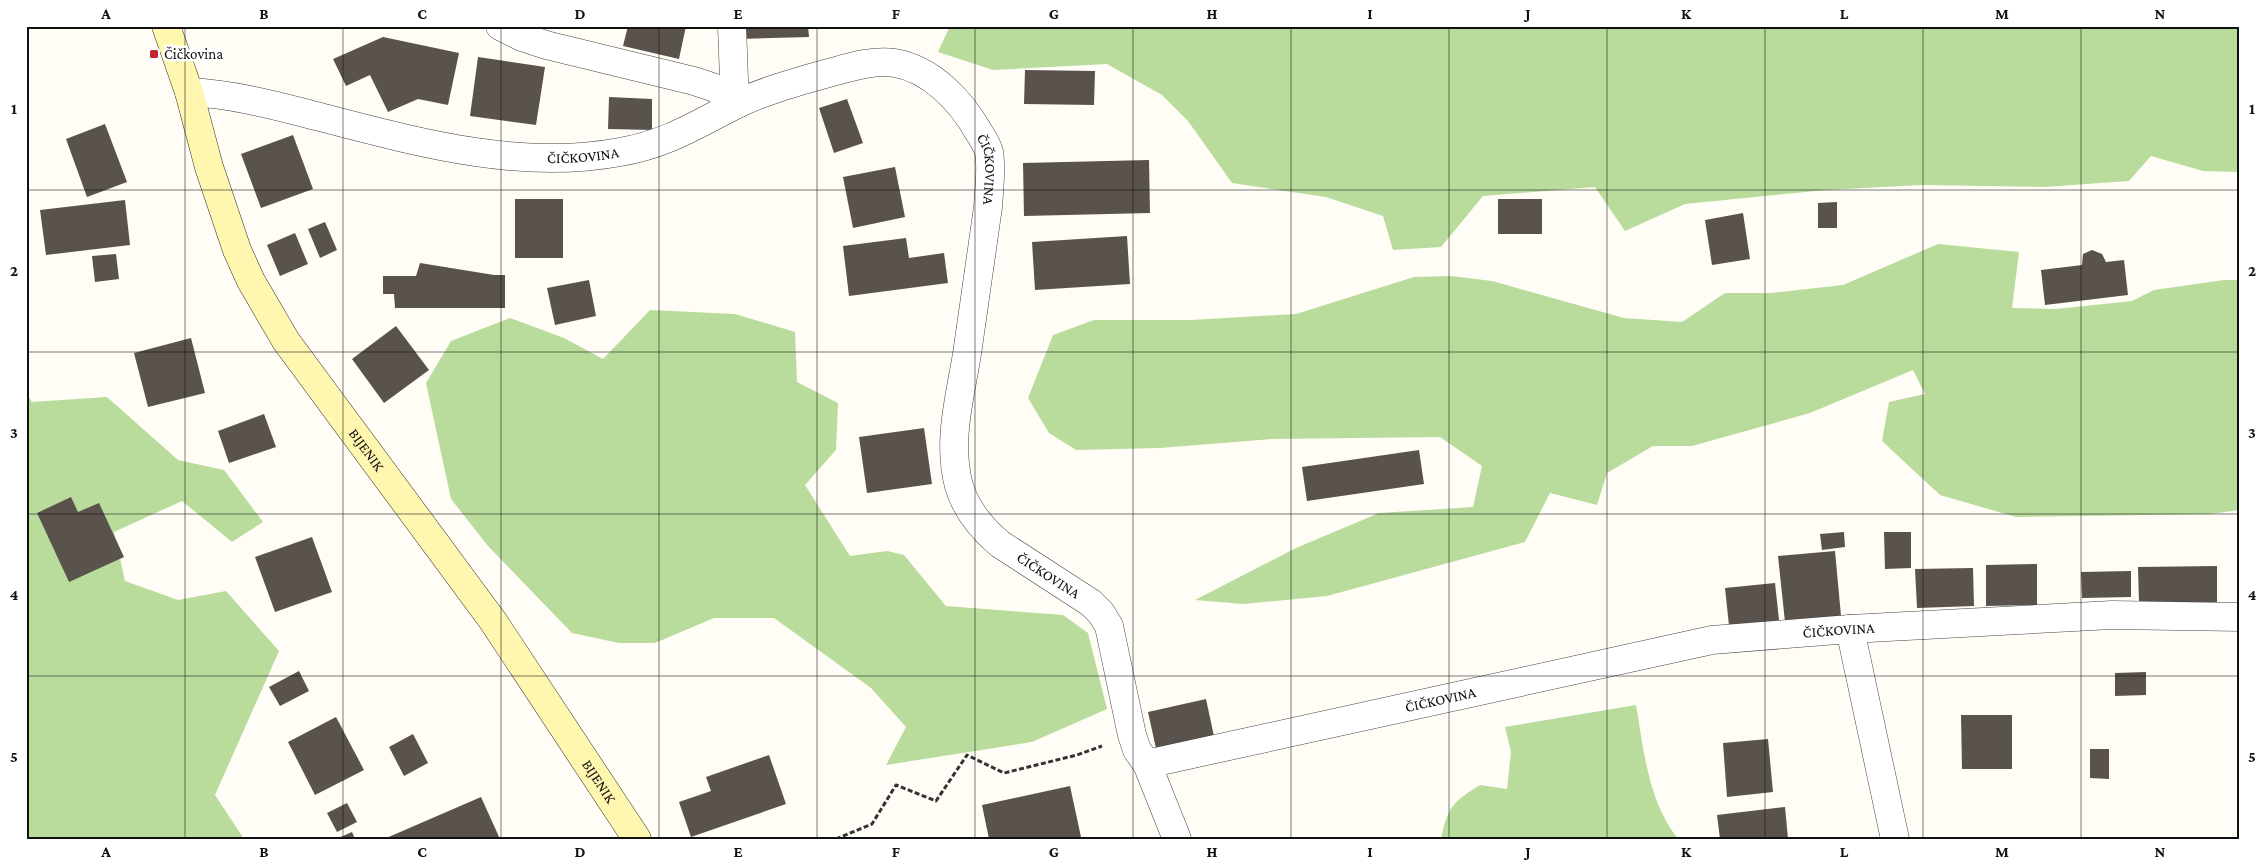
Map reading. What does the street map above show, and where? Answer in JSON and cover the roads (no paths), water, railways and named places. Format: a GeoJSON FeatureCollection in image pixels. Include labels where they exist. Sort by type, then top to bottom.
{"type":"FeatureCollection","features":[{"type":"Feature","properties":{"kind":"main road","name":"BIJENIK"},"geometry":{"type":"LineString","coordinates":[[166,26],[189,92],[209,167],[237,250],[251,281],[286,341],[492,621],[637,839]]}},
{"type":"Feature","properties":{"kind":"street"},"geometry":{"type":"LineString","coordinates":[[500,26],[522,37],[546,45],[701,83],[715,88],[737,104]]}},
{"type":"Feature","properties":{"kind":"street"},"geometry":{"type":"LineString","coordinates":[[732,26],[737,104]]}},
{"type":"Feature","properties":{"kind":"street","name":"ČIČKOVINA"},"geometry":{"type":"LineString","coordinates":[[189,92],[218,93],[246,98],[364,129],[465,151],[496,155],[560,158],[592,157],[652,146],[698,126],[737,104],[796,83],[845,69],[875,63],[895,63],[912,69],[934,81],[954,97],[972,120],[989,150],[990,176],[982,250],[956,421],[955,462],[959,486],[976,520],[987,533],[1000,544],[1090,603],[1101,614],[1109,626],[1114,643],[1132,735],[1138,750],[1147,764],[1712,640],[1850,629],[2112,615],[2240,617]]}},
{"type":"Feature","properties":{"kind":"street"},"geometry":{"type":"LineString","coordinates":[[1850,629],[1895,839]]}},
{"type":"Feature","properties":{"kind":"street"},"geometry":{"type":"LineString","coordinates":[[1147,764],[1177,839]]}},
{"type":"Feature","properties":{"kind":"place","name":"Čičkovina"},"geometry":{"type":"Point","coordinates":[154,54]}}]}
